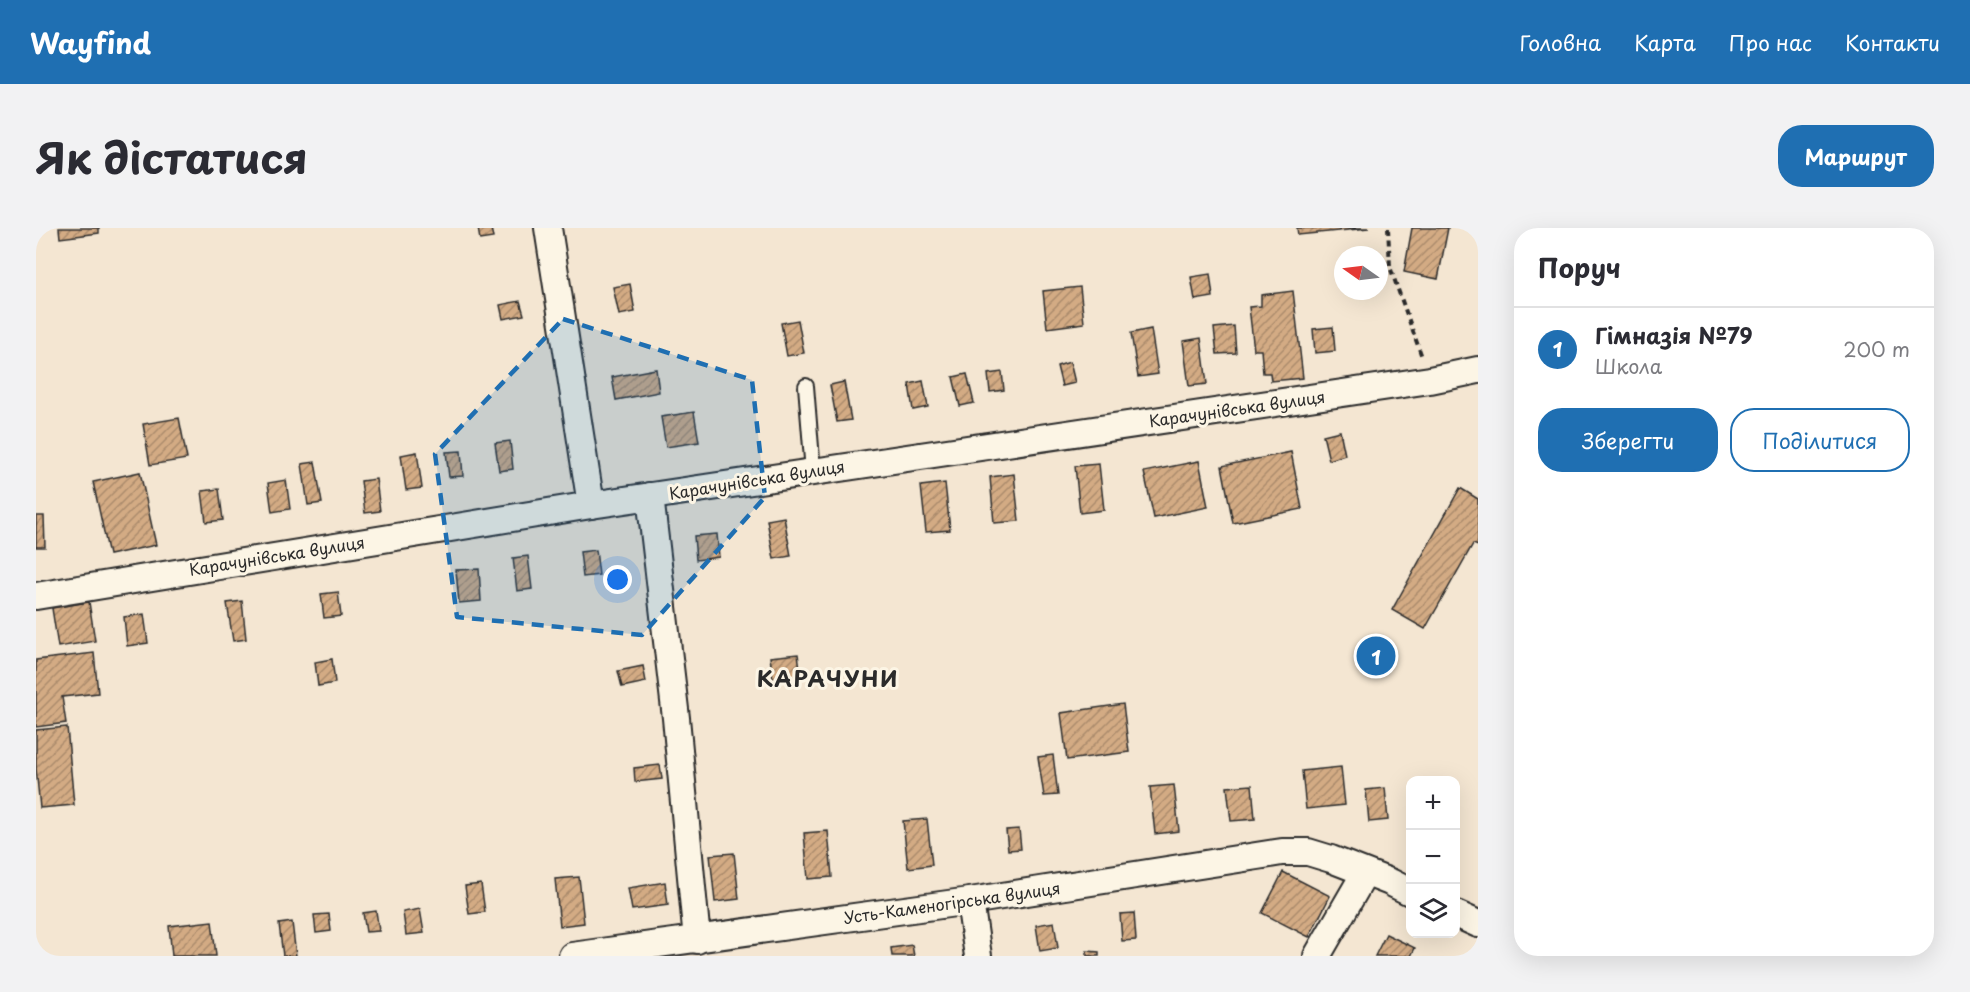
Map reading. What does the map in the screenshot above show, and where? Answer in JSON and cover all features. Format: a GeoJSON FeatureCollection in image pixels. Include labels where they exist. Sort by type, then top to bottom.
{"type":"FeatureCollection","features":[{"type":"Feature","properties":{"kind":"street"},"geometry":{"type":"LineString","coordinates":[[548,228],[591,505]]}},
{"type":"Feature","properties":{"kind":"street","name":"Карачунівська вулиця"},"geometry":{"type":"LineString","coordinates":[[36,596],[591,505],[1430,380],[1478,370]]}},
{"type":"Feature","properties":{"kind":"street"},"geometry":{"type":"LineString","coordinates":[[650,496],[697,940]]}},
{"type":"Feature","properties":{"kind":"street","name":"Усть-Каменогірська вулиця"},"geometry":{"type":"LineString","coordinates":[[572,956],[970,901],[1282,852],[1308,852],[1331,859],[1406,890]]}},
{"type":"Feature","properties":{"kind":"street"},"geometry":{"type":"LineString","coordinates":[[1317,956],[1365,873]]}},
{"type":"Feature","properties":{"kind":"street"},"geometry":{"type":"LineString","coordinates":[[970,901],[978,956]]}},
{"type":"Feature","properties":{"kind":"street"},"geometry":{"type":"LineString","coordinates":[[1460,916],[1478,924]]}},
{"type":"Feature","properties":{"kind":"lane"},"geometry":{"type":"LineString","coordinates":[[806,386],[813,471]]}},
{"type":"Feature","properties":{"kind":"path"},"geometry":{"type":"LineString","coordinates":[[1388,228],[1390,267],[1430,380]]}},
{"type":"Feature","properties":{"kind":"highlighted area"},"geometry":{"type":"Polygon","coordinates":[[[563,319],[752,380],[765,497],[642,635],[457,617],[435,454],[563,319]]]}},
{"type":"Feature","properties":{"kind":"building"},"geometry":{"type":"Polygon","coordinates":[[[59,228],[99,228],[99,233],[60,238],[59,228]]]}},
{"type":"Feature","properties":{"kind":"building"},"geometry":{"type":"Polygon","coordinates":[[[478,228],[491,228],[493,238],[480,240],[478,228]]]}},
{"type":"Feature","properties":{"kind":"building"},"geometry":{"type":"Polygon","coordinates":[[[1297,228],[1369,228],[1298,235],[1297,228]]]}},
{"type":"Feature","properties":{"kind":"building"},"geometry":{"type":"Polygon","coordinates":[[[1412,228],[1448,228],[1438,279],[1404,272],[1412,228]]]}},
{"type":"Feature","properties":{"kind":"building"},"geometry":{"type":"Polygon","coordinates":[[[1210,274],[1213,297],[1195,300],[1191,277],[1210,274]]]}},
{"type":"Feature","properties":{"kind":"building"},"geometry":{"type":"Polygon","coordinates":[[[630,284],[635,312],[619,315],[613,287],[630,284]]]}},
{"type":"Feature","properties":{"kind":"building"},"geometry":{"type":"Polygon","coordinates":[[[1080,287],[1084,323],[1047,328],[1043,291],[1080,287]]]}},
{"type":"Feature","properties":{"kind":"building"},"geometry":{"type":"Polygon","coordinates":[[[1293,291],[1303,378],[1271,381],[1270,373],[1263,373],[1261,350],[1254,350],[1249,307],[1261,306],[1261,295],[1293,291]]]}},
{"type":"Feature","properties":{"kind":"building"},"geometry":{"type":"Polygon","coordinates":[[[520,301],[524,315],[503,319],[500,305],[520,301]]]}},
{"type":"Feature","properties":{"kind":"building"},"geometry":{"type":"Polygon","coordinates":[[[798,320],[804,353],[787,356],[781,323],[798,320]]]}},
{"type":"Feature","properties":{"kind":"building"},"geometry":{"type":"Polygon","coordinates":[[[1234,326],[1236,353],[1217,354],[1214,328],[1234,326]]]}},
{"type":"Feature","properties":{"kind":"building"},"geometry":{"type":"Polygon","coordinates":[[[1333,327],[1335,351],[1315,353],[1313,329],[1333,327]]]}},
{"type":"Feature","properties":{"kind":"building"},"geometry":{"type":"Polygon","coordinates":[[[1151,329],[1158,374],[1138,377],[1131,333],[1151,329]]]}},
{"type":"Feature","properties":{"kind":"building"},"geometry":{"type":"Polygon","coordinates":[[[1201,338],[1207,384],[1189,386],[1183,341],[1201,338]]]}},
{"type":"Feature","properties":{"kind":"building"},"geometry":{"type":"Polygon","coordinates":[[[1070,362],[1075,383],[1062,386],[1057,366],[1070,362]]]}},
{"type":"Feature","properties":{"kind":"building"},"geometry":{"type":"Polygon","coordinates":[[[656,369],[659,392],[616,400],[612,377],[656,369]]]}},
{"type":"Feature","properties":{"kind":"building"},"geometry":{"type":"Polygon","coordinates":[[[1002,372],[1004,390],[990,392],[988,374],[1002,372]]]}},
{"type":"Feature","properties":{"kind":"building"},"geometry":{"type":"Polygon","coordinates":[[[967,374],[974,403],[960,406],[953,377],[967,374]]]}},
{"type":"Feature","properties":{"kind":"building"},"geometry":{"type":"Polygon","coordinates":[[[923,381],[928,407],[913,410],[909,384],[923,381]]]}},
{"type":"Feature","properties":{"kind":"building"},"geometry":{"type":"Polygon","coordinates":[[[844,382],[851,420],[837,422],[830,385],[844,382]]]}},
{"type":"Feature","properties":{"kind":"building"},"geometry":{"type":"Polygon","coordinates":[[[694,412],[699,442],[666,447],[661,417],[694,412]]]}},
{"type":"Feature","properties":{"kind":"building"},"geometry":{"type":"Polygon","coordinates":[[[179,418],[187,459],[150,465],[143,424],[179,418]]]}},
{"type":"Feature","properties":{"kind":"building"},"geometry":{"type":"Polygon","coordinates":[[[1340,431],[1345,455],[1329,460],[1323,435],[1340,431]]]}},
{"type":"Feature","properties":{"kind":"building"},"geometry":{"type":"Polygon","coordinates":[[[510,441],[513,469],[499,471],[495,443],[510,441]]]}},
{"type":"Feature","properties":{"kind":"building"},"geometry":{"type":"Polygon","coordinates":[[[461,451],[463,476],[449,477],[446,452],[461,451]]]}},
{"type":"Feature","properties":{"kind":"building"},"geometry":{"type":"Polygon","coordinates":[[[417,452],[422,488],[406,490],[401,455],[417,452]]]}},
{"type":"Feature","properties":{"kind":"building"},"geometry":{"type":"Polygon","coordinates":[[[1291,452],[1302,509],[1233,523],[1222,466],[1291,452]]]}},
{"type":"Feature","properties":{"kind":"building"},"geometry":{"type":"Polygon","coordinates":[[[1199,461],[1208,507],[1154,518],[1144,472],[1199,461]]]}},
{"type":"Feature","properties":{"kind":"building"},"geometry":{"type":"Polygon","coordinates":[[[315,462],[322,503],[308,505],[302,464],[315,462]]]}},
{"type":"Feature","properties":{"kind":"building"},"geometry":{"type":"Polygon","coordinates":[[[1099,464],[1104,510],[1080,513],[1075,466],[1099,464]]]}},
{"type":"Feature","properties":{"kind":"building"},"geometry":{"type":"Polygon","coordinates":[[[140,472],[156,545],[109,555],[93,482],[140,472]]]}},
{"type":"Feature","properties":{"kind":"building"},"geometry":{"type":"Polygon","coordinates":[[[1014,474],[1019,521],[994,523],[990,477],[1014,474]]]}},
{"type":"Feature","properties":{"kind":"building"},"geometry":{"type":"Polygon","coordinates":[[[376,479],[380,511],[365,513],[361,481],[376,479]]]}},
{"type":"Feature","properties":{"kind":"building"},"geometry":{"type":"Polygon","coordinates":[[[286,480],[290,509],[272,512],[268,483],[286,480]]]}},
{"type":"Feature","properties":{"kind":"building"},"geometry":{"type":"Polygon","coordinates":[[[945,483],[950,530],[926,532],[921,486],[945,483]]]}},
{"type":"Feature","properties":{"kind":"building"},"geometry":{"type":"Polygon","coordinates":[[[1460,488],[1478,499],[1478,546],[1473,544],[1425,629],[1392,610],[1460,488]]]}},
{"type":"Feature","properties":{"kind":"building"},"geometry":{"type":"Polygon","coordinates":[[[219,489],[223,520],[206,522],[202,491],[219,489]]]}},
{"type":"Feature","properties":{"kind":"building"},"geometry":{"type":"Polygon","coordinates":[[[36,516],[44,516],[45,547],[36,547],[36,516]]]}},
{"type":"Feature","properties":{"kind":"building"},"geometry":{"type":"Polygon","coordinates":[[[784,517],[791,556],[774,559],[767,520],[784,517]]]}},
{"type":"Feature","properties":{"kind":"building"},"geometry":{"type":"Polygon","coordinates":[[[717,534],[719,557],[696,560],[694,536],[717,534]]]}},
{"type":"Feature","properties":{"kind":"building"},"geometry":{"type":"Polygon","coordinates":[[[596,550],[599,575],[583,577],[580,552],[596,550]]]}},
{"type":"Feature","properties":{"kind":"building"},"geometry":{"type":"Polygon","coordinates":[[[528,556],[532,589],[517,591],[513,558],[528,556]]]}},
{"type":"Feature","properties":{"kind":"building"},"geometry":{"type":"Polygon","coordinates":[[[479,569],[481,601],[459,603],[456,570],[479,569]]]}},
{"type":"Feature","properties":{"kind":"building"},"geometry":{"type":"Polygon","coordinates":[[[338,592],[341,616],[324,618],[321,594],[338,592]]]}},
{"type":"Feature","properties":{"kind":"building"},"geometry":{"type":"Polygon","coordinates":[[[242,601],[246,639],[233,641],[227,603],[242,601]]]}},
{"type":"Feature","properties":{"kind":"building"},"geometry":{"type":"Polygon","coordinates":[[[89,602],[95,641],[58,647],[52,608],[89,602]]]}},
{"type":"Feature","properties":{"kind":"building"},"geometry":{"type":"Polygon","coordinates":[[[144,614],[148,643],[127,646],[124,617],[144,614]]]}},
{"type":"Feature","properties":{"kind":"building"},"geometry":{"type":"Polygon","coordinates":[[[94,653],[98,693],[62,697],[66,723],[36,727],[36,660],[94,653]]]}},
{"type":"Feature","properties":{"kind":"building"},"geometry":{"type":"Polygon","coordinates":[[[798,654],[801,676],[773,680],[770,657],[798,654]]]}},
{"type":"Feature","properties":{"kind":"building"},"geometry":{"type":"Polygon","coordinates":[[[332,659],[335,683],[318,686],[315,662],[332,659]]]}},
{"type":"Feature","properties":{"kind":"building"},"geometry":{"type":"Polygon","coordinates":[[[643,666],[646,682],[622,687],[618,671],[643,666]]]}},
{"type":"Feature","properties":{"kind":"building"},"geometry":{"type":"Polygon","coordinates":[[[1123,704],[1129,752],[1067,760],[1061,713],[1123,704]]]}},
{"type":"Feature","properties":{"kind":"building"},"geometry":{"type":"Polygon","coordinates":[[[67,727],[74,805],[40,808],[36,768],[36,730],[67,727]]]}},
{"type":"Feature","properties":{"kind":"building"},"geometry":{"type":"Polygon","coordinates":[[[1053,755],[1058,795],[1044,796],[1038,757],[1053,755]]]}},
{"type":"Feature","properties":{"kind":"building"},"geometry":{"type":"Polygon","coordinates":[[[660,765],[662,779],[635,782],[634,768],[660,765]]]}},
{"type":"Feature","properties":{"kind":"building"},"geometry":{"type":"Polygon","coordinates":[[[1341,767],[1345,805],[1306,809],[1302,771],[1341,767]]]}},
{"type":"Feature","properties":{"kind":"building"},"geometry":{"type":"Polygon","coordinates":[[[1174,785],[1179,831],[1155,834],[1150,787],[1174,785]]]}},
{"type":"Feature","properties":{"kind":"building"},"geometry":{"type":"Polygon","coordinates":[[[1252,785],[1255,819],[1231,821],[1227,787],[1252,785]]]}},
{"type":"Feature","properties":{"kind":"building"},"geometry":{"type":"Polygon","coordinates":[[[1385,788],[1388,820],[1369,822],[1366,790],[1385,788]]]}},
{"type":"Feature","properties":{"kind":"building"},"geometry":{"type":"Polygon","coordinates":[[[927,819],[932,865],[908,868],[903,821],[927,819]]]}},
{"type":"Feature","properties":{"kind":"building"},"geometry":{"type":"Polygon","coordinates":[[[1019,829],[1021,849],[1008,850],[1006,830],[1019,829]]]}},
{"type":"Feature","properties":{"kind":"building"},"geometry":{"type":"Polygon","coordinates":[[[828,831],[832,877],[808,879],[804,833],[828,831]]]}},
{"type":"Feature","properties":{"kind":"building"},"geometry":{"type":"Polygon","coordinates":[[[734,853],[739,899],[715,902],[710,855],[734,853]]]}},
{"type":"Feature","properties":{"kind":"building"},"geometry":{"type":"Polygon","coordinates":[[[1283,872],[1330,896],[1309,937],[1262,913],[1283,872]]]}},
{"type":"Feature","properties":{"kind":"building"},"geometry":{"type":"Polygon","coordinates":[[[579,877],[584,923],[560,926],[555,879],[579,877]]]}},
{"type":"Feature","properties":{"kind":"building"},"geometry":{"type":"Polygon","coordinates":[[[665,882],[668,905],[632,910],[628,888],[665,882]]]}},
{"type":"Feature","properties":{"kind":"building"},"geometry":{"type":"Polygon","coordinates":[[[481,884],[485,912],[469,914],[465,886],[481,884]]]}},
{"type":"Feature","properties":{"kind":"building"},"geometry":{"type":"Polygon","coordinates":[[[420,909],[424,933],[406,935],[403,912],[420,909]]]}},
{"type":"Feature","properties":{"kind":"building"},"geometry":{"type":"Polygon","coordinates":[[[376,911],[379,931],[366,932],[363,913],[376,911]]]}},
{"type":"Feature","properties":{"kind":"building"},"geometry":{"type":"Polygon","coordinates":[[[1134,913],[1136,940],[1122,941],[1120,914],[1134,913]]]}},
{"type":"Feature","properties":{"kind":"building"},"geometry":{"type":"Polygon","coordinates":[[[329,914],[331,931],[316,933],[314,915],[329,914]]]}},
{"type":"Feature","properties":{"kind":"building"},"geometry":{"type":"Polygon","coordinates":[[[212,921],[216,956],[172,956],[169,926],[212,921]]]}},
{"type":"Feature","properties":{"kind":"building"},"geometry":{"type":"Polygon","coordinates":[[[292,922],[296,956],[283,956],[279,924],[292,922]]]}},
{"type":"Feature","properties":{"kind":"building"},"geometry":{"type":"Polygon","coordinates":[[[1054,922],[1058,948],[1040,951],[1036,925],[1054,922]]]}},
{"type":"Feature","properties":{"kind":"building"},"geometry":{"type":"Polygon","coordinates":[[[1386,934],[1415,948],[1411,956],[1375,956],[1386,934]]]}},
{"type":"Feature","properties":{"kind":"building"},"geometry":{"type":"Polygon","coordinates":[[[912,945],[914,956],[892,956],[891,948],[912,945]]]}},
{"type":"Feature","properties":{"kind":"building"},"geometry":{"type":"Polygon","coordinates":[[[1087,951],[1099,952],[1099,956],[1087,956],[1087,951]]]}},
{"type":"Feature","properties":{"kind":"place","name":"Гімназія №79"},"geometry":{"type":"Point","coordinates":[1376,656]}},
{"type":"Feature","properties":{"kind":"district","name":"КАРАЧУНИ"},"geometry":{"type":"Point","coordinates":[828,679]}}]}
